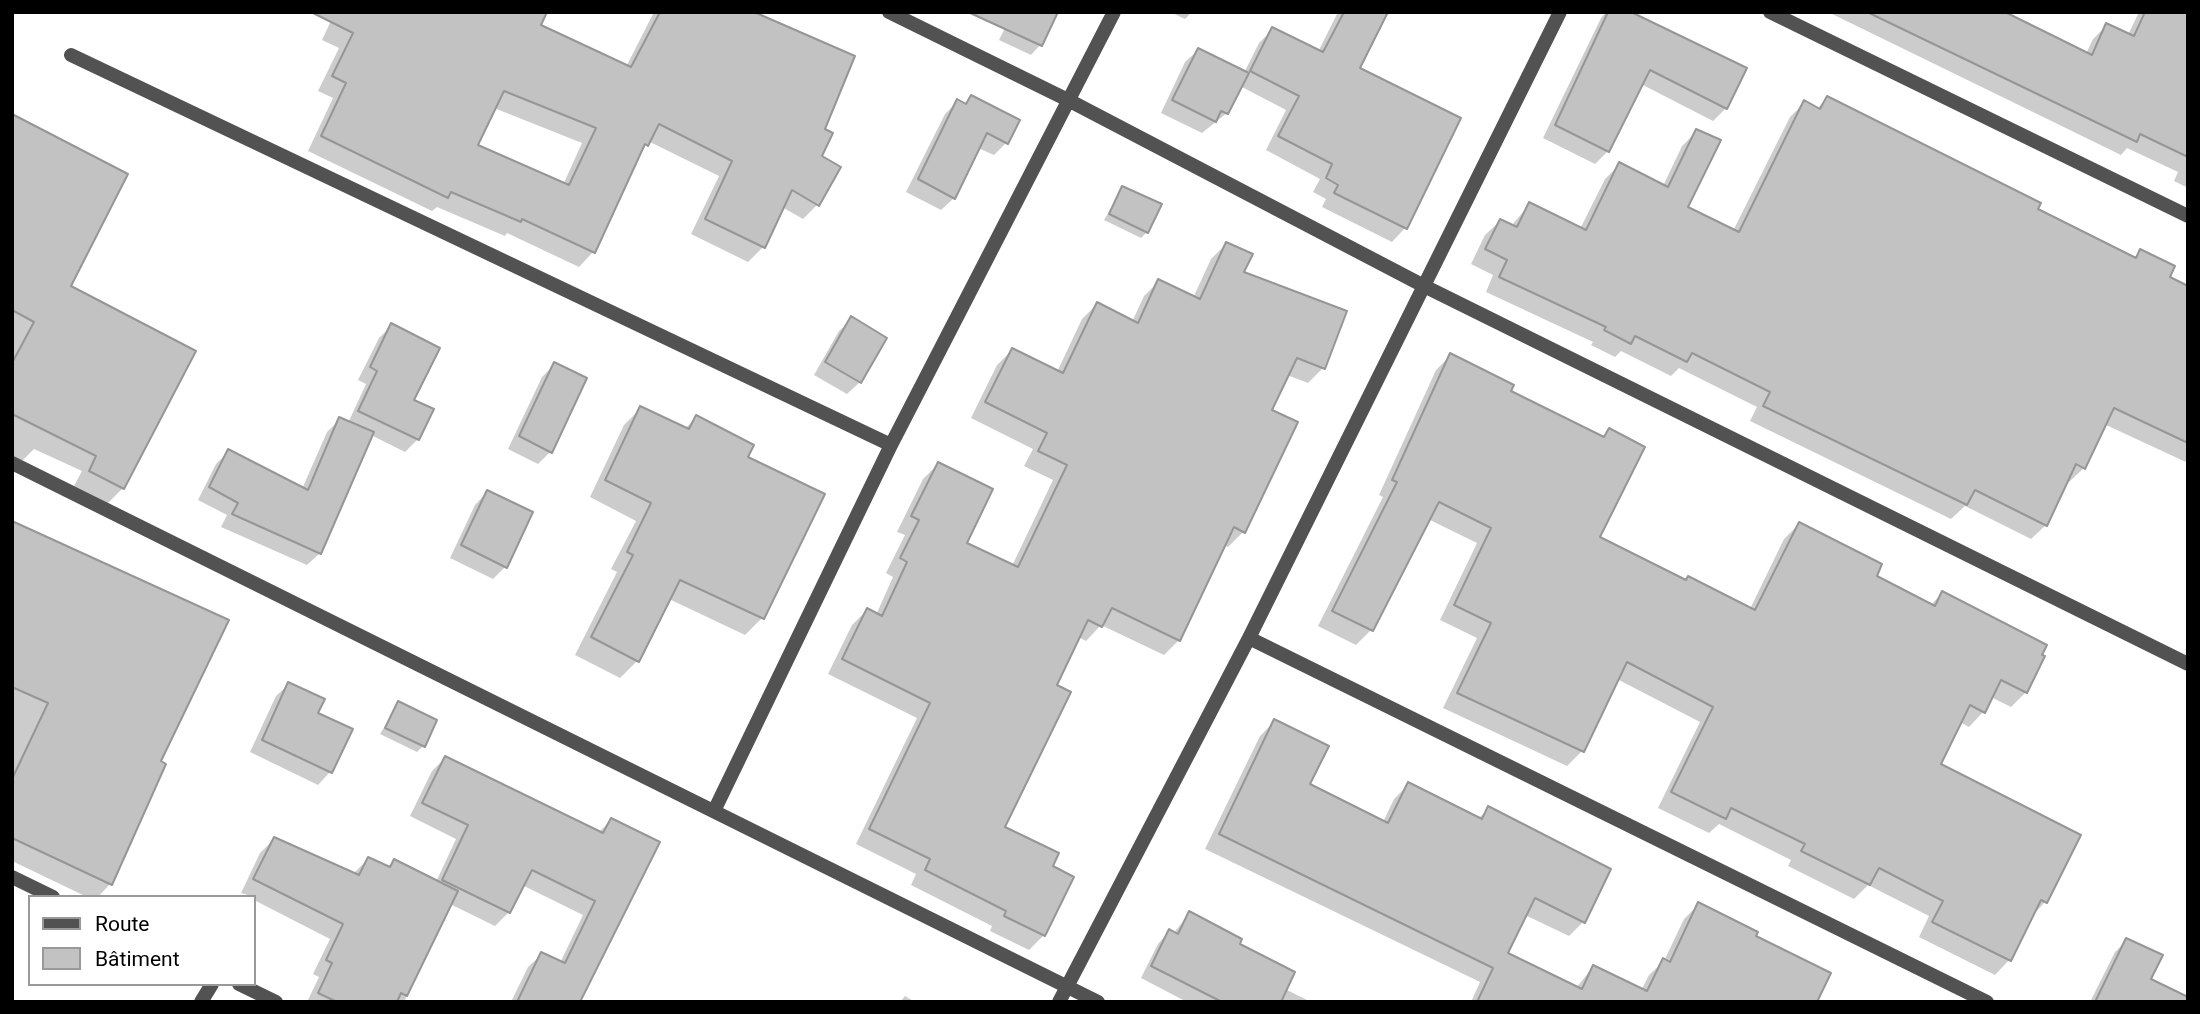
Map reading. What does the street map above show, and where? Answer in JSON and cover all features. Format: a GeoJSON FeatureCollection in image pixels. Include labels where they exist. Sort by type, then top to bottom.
{"type":"FeatureCollection","features":[{"type":"Feature","properties":{"kind":"street"},"geometry":{"type":"LineString","coordinates":[[889,12],[1070,101],[1424,286],[2188,664]]}},
{"type":"Feature","properties":{"kind":"street"},"geometry":{"type":"LineString","coordinates":[[715,811],[891,445],[1114,12]]}},
{"type":"Feature","properties":{"kind":"street"},"geometry":{"type":"LineString","coordinates":[[1059,1002],[1249,638],[1560,12]]}},
{"type":"Feature","properties":{"kind":"street"},"geometry":{"type":"LineString","coordinates":[[1770,12],[2188,216]]}},
{"type":"Feature","properties":{"kind":"street"},"geometry":{"type":"LineString","coordinates":[[71,55],[891,445]]}},
{"type":"Feature","properties":{"kind":"street"},"geometry":{"type":"LineString","coordinates":[[12,463],[1098,1002]]}},
{"type":"Feature","properties":{"kind":"street"},"geometry":{"type":"LineString","coordinates":[[1249,638],[1987,1002]]}},
{"type":"Feature","properties":{"kind":"street"},"geometry":{"type":"LineString","coordinates":[[12,877],[49,895]]}},
{"type":"Feature","properties":{"kind":"street"},"geometry":{"type":"LineString","coordinates":[[201,1002],[211,986]]}},
{"type":"Feature","properties":{"kind":"street"},"geometry":{"type":"LineString","coordinates":[[243,986],[276,1002]]}},
{"type":"Feature","properties":{"kind":"building"},"geometry":{"type":"Polygon","coordinates":[[[311,12],[547,12],[541,25],[631,67],[660,12],[754,12],[855,56],[825,129],[833,133],[822,156],[841,167],[819,206],[792,190],[765,248],[705,219],[732,161],[659,124],[648,146],[645,144],[595,253],[522,219],[521,222],[451,192],[448,198],[321,136],[346,83],[332,76],[353,33],[311,12]],[[504,91],[478,145],[569,185],[596,128],[504,91]]]}},
{"type":"Feature","properties":{"kind":"building"},"geometry":{"type":"Polygon","coordinates":[[[968,12],[1058,12],[1042,46],[968,12]]]}},
{"type":"Feature","properties":{"kind":"building"},"geometry":{"type":"Polygon","coordinates":[[[1344,12],[1388,12],[1360,68],[1461,118],[1407,229],[1334,193],[1338,185],[1326,178],[1332,164],[1278,136],[1299,96],[1250,71],[1272,27],[1323,52],[1344,12]]]}},
{"type":"Feature","properties":{"kind":"building"},"geometry":{"type":"Polygon","coordinates":[[[1608,12],[1631,12],[1747,68],[1727,109],[1650,70],[1609,152],[1555,125],[1608,12]]]}},
{"type":"Feature","properties":{"kind":"building"},"geometry":{"type":"Polygon","coordinates":[[[1867,12],[2005,12],[2092,55],[2106,23],[2134,36],[2145,12],[2188,12],[2188,157],[2140,134],[2137,142],[1867,12]]]}},
{"type":"Feature","properties":{"kind":"building"},"geometry":{"type":"Polygon","coordinates":[[[1198,48],[1249,73],[1228,114],[1221,111],[1216,122],[1172,100],[1198,48]]]}},
{"type":"Feature","properties":{"kind":"building"},"geometry":{"type":"Polygon","coordinates":[[[971,95],[1020,120],[1008,144],[987,133],[955,199],[918,179],[957,99],[966,104],[971,95]]]}},
{"type":"Feature","properties":{"kind":"building"},"geometry":{"type":"Polygon","coordinates":[[[1827,96],[2041,203],[2038,209],[2136,258],[2140,249],[2175,266],[2170,277],[2188,286],[2188,443],[2114,408],[2085,469],[2076,464],[2047,526],[1975,490],[1967,505],[1763,406],[1770,392],[1692,353],[1687,362],[1635,336],[1631,344],[1604,330],[1606,327],[1499,277],[1507,260],[1485,249],[1500,219],[1517,227],[1529,202],[1586,230],[1619,162],[1668,187],[1696,129],[1721,140],[1688,207],[1739,232],[1804,100],[1820,109],[1827,96]]]}},
{"type":"Feature","properties":{"kind":"building"},"geometry":{"type":"Polygon","coordinates":[[[12,114],[128,174],[71,286],[196,351],[124,489],[89,471],[96,456],[12,414],[12,363],[34,322],[12,310],[12,114]]]}},
{"type":"Feature","properties":{"kind":"building"},"geometry":{"type":"Polygon","coordinates":[[[1122,186],[1162,204],[1148,233],[1109,214],[1122,186]]]}},
{"type":"Feature","properties":{"kind":"building"},"geometry":{"type":"Polygon","coordinates":[[[1226,242],[1253,254],[1244,272],[1347,311],[1325,369],[1297,358],[1272,410],[1298,422],[1245,533],[1234,527],[1180,641],[1112,608],[1102,627],[1088,620],[1057,685],[1071,692],[1005,827],[1059,853],[1053,866],[1074,877],[1045,936],[1004,916],[1006,911],[925,870],[930,859],[869,829],[930,703],[842,659],[867,608],[882,616],[907,562],[900,558],[919,520],[911,516],[938,462],[993,489],[967,543],[1018,567],[1067,465],[1038,451],[1047,433],[985,402],[1012,348],[1063,373],[1097,302],[1138,323],[1158,279],[1200,299],[1226,242]]]}},
{"type":"Feature","properties":{"kind":"building"},"geometry":{"type":"Polygon","coordinates":[[[851,316],[887,338],[861,383],[825,362],[851,316]]]}},
{"type":"Feature","properties":{"kind":"building"},"geometry":{"type":"Polygon","coordinates":[[[391,323],[440,348],[414,400],[434,409],[419,440],[358,411],[377,371],[370,367],[391,323]]]}},
{"type":"Feature","properties":{"kind":"building"},"geometry":{"type":"Polygon","coordinates":[[[1450,353],[1514,385],[1511,391],[1604,437],[1609,428],[1645,447],[1600,537],[1686,580],[1688,576],[1755,610],[1799,522],[1882,564],[1877,576],[1935,606],[1942,591],[2047,645],[2042,655],[2045,656],[2027,693],[2001,680],[1985,713],[1970,705],[1941,764],[2081,835],[2047,903],[2041,900],[2011,961],[1932,922],[1943,901],[1879,868],[1870,885],[1801,851],[1805,844],[1731,808],[1726,819],[1671,792],[1713,707],[1627,662],[1584,752],[1457,693],[1491,623],[1454,605],[1491,528],[1439,502],[1373,631],[1332,611],[1397,482],[1392,480],[1450,353]]]}},
{"type":"Feature","properties":{"kind":"building"},"geometry":{"type":"Polygon","coordinates":[[[554,362],[587,378],[552,453],[519,436],[554,362]]]}},
{"type":"Feature","properties":{"kind":"building"},"geometry":{"type":"Polygon","coordinates":[[[640,406],[689,429],[696,415],[754,445],[748,457],[825,494],[764,619],[680,580],[639,662],[591,637],[633,555],[627,552],[651,503],[605,480],[640,406]]]}},
{"type":"Feature","properties":{"kind":"building"},"geometry":{"type":"Polygon","coordinates":[[[339,417],[374,432],[321,554],[232,514],[238,503],[209,487],[228,449],[308,490],[339,417]]]}},
{"type":"Feature","properties":{"kind":"building"},"geometry":{"type":"Polygon","coordinates":[[[487,490],[533,512],[507,568],[461,545],[487,490]]]}},
{"type":"Feature","properties":{"kind":"building"},"geometry":{"type":"Polygon","coordinates":[[[12,521],[229,620],[161,761],[166,764],[112,885],[12,838],[12,779],[48,703],[12,687],[12,521]]]}},
{"type":"Feature","properties":{"kind":"building"},"geometry":{"type":"Polygon","coordinates":[[[288,682],[325,699],[318,713],[353,729],[332,773],[262,740],[288,682]]]}},
{"type":"Feature","properties":{"kind":"building"},"geometry":{"type":"Polygon","coordinates":[[[398,701],[437,720],[425,747],[385,728],[398,701]]]}},
{"type":"Feature","properties":{"kind":"building"},"geometry":{"type":"Polygon","coordinates":[[[1274,719],[1329,746],[1310,784],[1388,823],[1408,782],[1482,819],[1488,806],[1611,869],[1585,923],[1535,898],[1508,953],[1582,989],[1593,965],[1647,991],[1663,958],[1670,962],[1698,902],[1758,932],[1756,936],[1831,973],[1817,1002],[1477,1002],[1493,968],[1219,834],[1274,719]]]}},
{"type":"Feature","properties":{"kind":"building"},"geometry":{"type":"Polygon","coordinates":[[[445,756],[603,833],[611,818],[660,842],[580,1002],[517,1002],[541,952],[565,963],[595,901],[532,870],[510,913],[442,880],[468,825],[422,803],[445,756]]]}},
{"type":"Feature","properties":{"kind":"building"},"geometry":{"type":"Polygon","coordinates":[[[274,837],[359,875],[368,857],[390,867],[394,859],[458,891],[407,996],[401,993],[397,1002],[337,1002],[318,993],[332,963],[326,960],[343,924],[253,879],[274,837]]]}},
{"type":"Feature","properties":{"kind":"building"},"geometry":{"type":"Polygon","coordinates":[[[1189,911],[1242,939],[1240,944],[1295,972],[1281,1002],[1222,1002],[1151,966],[1169,929],[1178,934],[1189,911]]]}},
{"type":"Feature","properties":{"kind":"building"},"geometry":{"type":"Polygon","coordinates":[[[2126,938],[2163,955],[2151,979],[2188,997],[2188,1002],[2095,1002],[2126,938]]]}}]}
